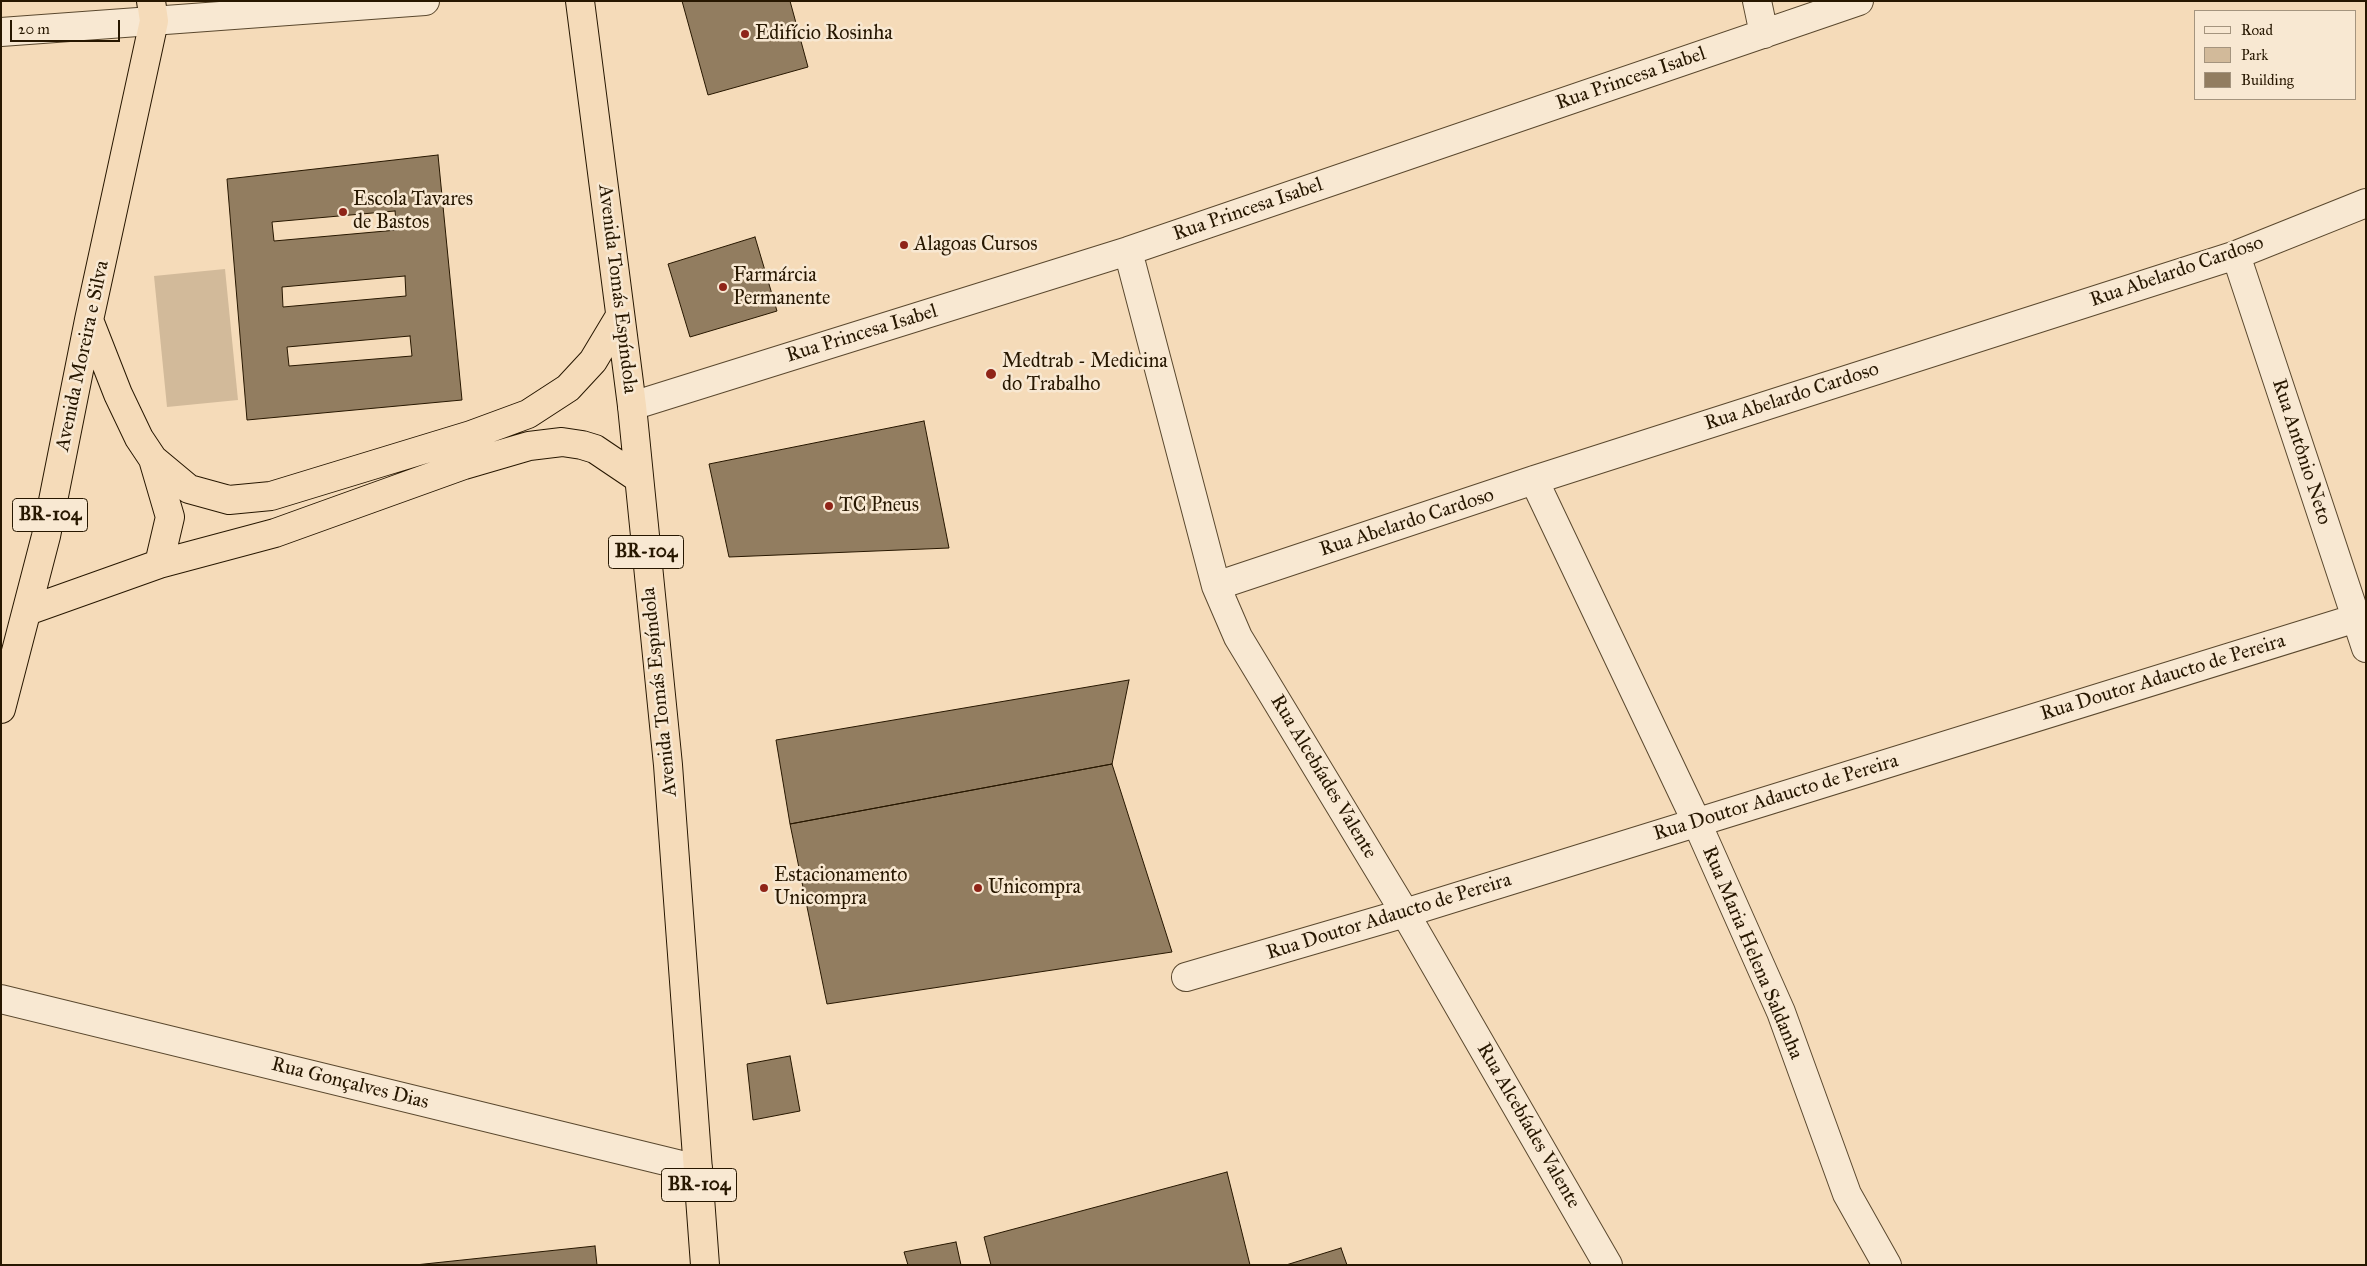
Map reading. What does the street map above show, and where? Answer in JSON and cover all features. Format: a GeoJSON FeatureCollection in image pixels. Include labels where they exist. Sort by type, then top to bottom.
{"type":"FeatureCollection","features":[{"type":"Feature","properties":{"kind":"highway","name":"Avenida Tomás Espíndola"},"geometry":{"type":"LineString","coordinates":[[580,1],[632,406],[668,765],[705,1265]]}},
{"type":"Feature","properties":{"kind":"highway","name":"Avenida Moreira e Silva"},"geometry":{"type":"LineString","coordinates":[[1,709],[46,536],[153,11]]}},
{"type":"Feature","properties":{"kind":"highway"},"geometry":{"type":"LineString","coordinates":[[90,320],[118,394],[139,438],[154,458],[189,489],[229,500],[272,496],[471,435],[528,414],[568,388],[593,361],[620,316]]}},
{"type":"Feature","properties":{"kind":"highway"},"geometry":{"type":"LineString","coordinates":[[27,611],[159,564],[276,533],[464,465],[530,446],[562,442],[582,445],[595,449],[638,478]]}},
{"type":"Feature","properties":{"kind":"highway"},"geometry":{"type":"LineString","coordinates":[[154,458],[170,517],[159,564]]}},
{"type":"Feature","properties":{"kind":"street"},"geometry":{"type":"LineString","coordinates":[[1,32],[153,11],[425,1]]}},
{"type":"Feature","properties":{"kind":"street"},"geometry":{"type":"LineString","coordinates":[[1757,1],[1764,34]]}},
{"type":"Feature","properties":{"kind":"street","name":"Rua Princesa Isabel"},"geometry":{"type":"LineString","coordinates":[[632,406],[1128,251],[1859,1]]}},
{"type":"Feature","properties":{"kind":"street","name":"Rua Abelardo Cardoso"},"geometry":{"type":"LineString","coordinates":[[1216,586],[1534,480],[2236,255],[2366,203]]}},
{"type":"Feature","properties":{"kind":"street","name":"Rua Alcebíades Valente"},"geometry":{"type":"LineString","coordinates":[[1128,251],[1216,586],[1238,637],[1405,913],[1608,1265]]}},
{"type":"Feature","properties":{"kind":"street","name":"Rua Antônio Neto"},"geometry":{"type":"LineString","coordinates":[[2236,255],[2361,617],[2366,648]]}},
{"type":"Feature","properties":{"kind":"street","name":"Rua Maria Helena Saldanha"},"geometry":{"type":"LineString","coordinates":[[1534,480],[1696,823],[1781,1012],[1847,1194],[1887,1265]]}},
{"type":"Feature","properties":{"kind":"street","name":"Rua Doutor Adaucto de Pereira"},"geometry":{"type":"LineString","coordinates":[[1186,977],[1405,913],[2361,617]]}},
{"type":"Feature","properties":{"kind":"street","name":"Rua Gonçalves Dias"},"geometry":{"type":"LineString","coordinates":[[1,999],[698,1169]]}},
{"type":"Feature","properties":{"kind":"green space"},"geometry":{"type":"Polygon","coordinates":[[[225,269],[238,400],[167,407],[154,276],[225,269]]]}},
{"type":"Feature","properties":{"kind":"building","name":"Edifício Rosinha"},"geometry":{"type":"Polygon","coordinates":[[[682,1],[790,1],[808,67],[708,95],[682,1]]]}},
{"type":"Feature","properties":{"kind":"building"},"geometry":{"type":"Polygon","coordinates":[[[438,155],[462,400],[247,420],[227,179],[438,155]],[[395,211],[272,222],[274,241],[397,230],[395,211]],[[405,276],[282,287],[283,307],[406,296],[405,276]],[[410,336],[287,347],[289,366],[412,356],[410,336]]]}},
{"type":"Feature","properties":{"kind":"building","name":"Farmárcia Permanente"},"geometry":{"type":"Polygon","coordinates":[[[755,237],[777,311],[690,337],[668,264],[755,237]]]}},
{"type":"Feature","properties":{"kind":"building","name":"TC Pneus"},"geometry":{"type":"Polygon","coordinates":[[[924,421],[949,548],[729,557],[709,464],[924,421]]]}},
{"type":"Feature","properties":{"kind":"building"},"geometry":{"type":"Polygon","coordinates":[[[1129,680],[1112,764],[790,824],[776,740],[1129,680]]]}},
{"type":"Feature","properties":{"kind":"building","name":"Unicompra"},"geometry":{"type":"Polygon","coordinates":[[[1112,764],[1172,952],[827,1004],[790,824],[1112,764]]]}},
{"type":"Feature","properties":{"kind":"building"},"geometry":{"type":"Polygon","coordinates":[[[790,1056],[800,1111],[753,1120],[747,1064],[790,1056]]]}},
{"type":"Feature","properties":{"kind":"building"},"geometry":{"type":"Polygon","coordinates":[[[1227,1172],[1250,1265],[991,1265],[984,1237],[1227,1172]]]}},
{"type":"Feature","properties":{"kind":"building"},"geometry":{"type":"Polygon","coordinates":[[[956,1242],[961,1265],[908,1265],[904,1252],[956,1242]]]}},
{"type":"Feature","properties":{"kind":"building"},"geometry":{"type":"Polygon","coordinates":[[[595,1246],[597,1265],[415,1265],[595,1246]]]}},
{"type":"Feature","properties":{"kind":"building"},"geometry":{"type":"Polygon","coordinates":[[[1341,1248],[1347,1265],[1286,1265],[1341,1248]]]}},
{"type":"Feature","properties":{"kind":"place","name":"Edifício Rosinha"},"geometry":{"type":"Point","coordinates":[745,34]}},
{"type":"Feature","properties":{"kind":"place","name":"Escola Tavares de Bastos"},"geometry":{"type":"Point","coordinates":[343,212]}},
{"type":"Feature","properties":{"kind":"place","name":"Alagoas Cursos"},"geometry":{"type":"Point","coordinates":[904,245]}},
{"type":"Feature","properties":{"kind":"place","name":"Farmárcia Permanente"},"geometry":{"type":"Point","coordinates":[723,287]}},
{"type":"Feature","properties":{"kind":"place","name":"Medtrab - Medicina do Trabalho"},"geometry":{"type":"Point","coordinates":[991,374]}},
{"type":"Feature","properties":{"kind":"place","name":"TC Pneus"},"geometry":{"type":"Point","coordinates":[829,506]}},
{"type":"Feature","properties":{"kind":"place","name":"Estacionamento Unicompra"},"geometry":{"type":"Point","coordinates":[764,888]}},
{"type":"Feature","properties":{"kind":"place","name":"Unicompra"},"geometry":{"type":"Point","coordinates":[978,888]}}]}
